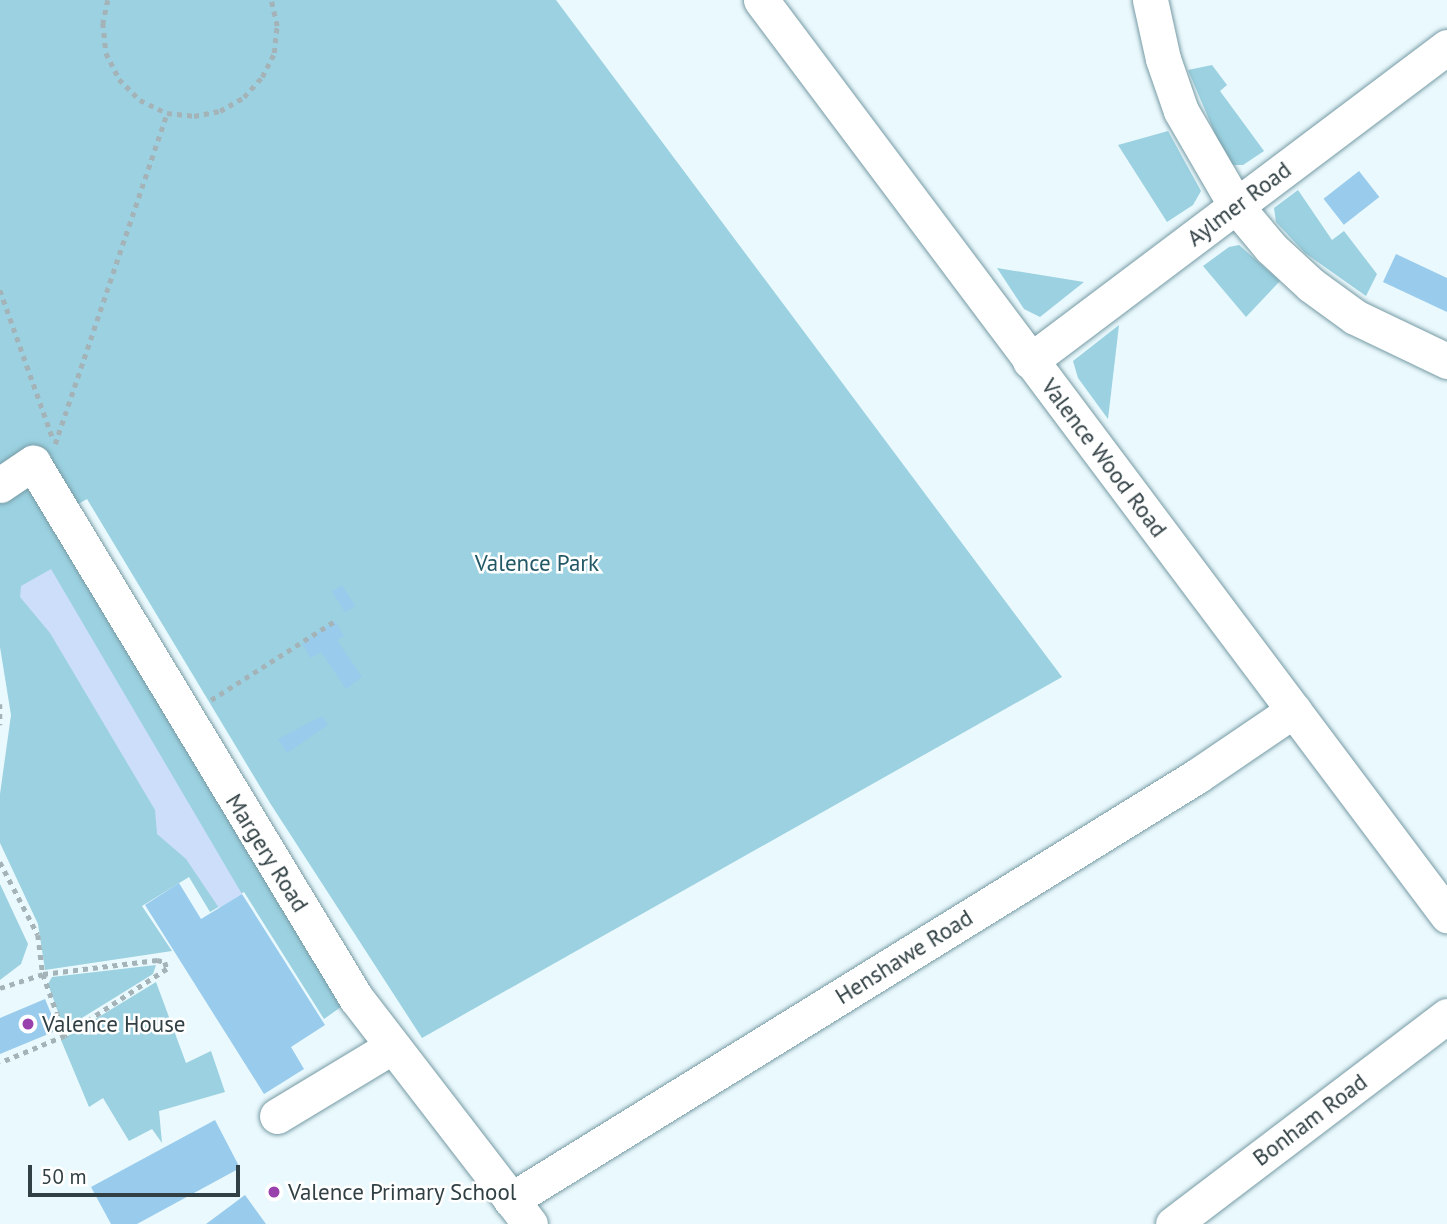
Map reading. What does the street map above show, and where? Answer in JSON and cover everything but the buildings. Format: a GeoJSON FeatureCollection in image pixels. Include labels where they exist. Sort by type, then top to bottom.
{"type":"FeatureCollection","features":[{"type":"Feature","properties":{"kind":"street","name":"Valence Wood Road"},"geometry":{"type":"LineString","coordinates":[[761,0],[1447,915]]}},
{"type":"Feature","properties":{"kind":"street"},"geometry":{"type":"LineString","coordinates":[[1150,0],[1163,60],[1181,111],[1236,206],[1271,248],[1311,285],[1355,317],[1447,361]]}},
{"type":"Feature","properties":{"kind":"street","name":"Aylmer Road"},"geometry":{"type":"LineString","coordinates":[[1030,360],[1447,47]]}},
{"type":"Feature","properties":{"kind":"street"},"geometry":{"type":"LineString","coordinates":[[0,485],[44,453]]}},
{"type":"Feature","properties":{"kind":"street","name":"Margery Road"},"geometry":{"type":"LineString","coordinates":[[44,453],[183,717],[356,998],[521,1212]]}},
{"type":"Feature","properties":{"kind":"street","name":"Henshawe Road"},"geometry":{"type":"LineString","coordinates":[[521,1212],[1197,776],[1294,710]]}},
{"type":"Feature","properties":{"kind":"street","name":"Bonham Road"},"geometry":{"type":"LineString","coordinates":[[1172,1224],[1447,1016]]}},
{"type":"Feature","properties":{"kind":"street"},"geometry":{"type":"LineString","coordinates":[[277,1116],[393,1046]]}},
{"type":"Feature","properties":{"kind":"path"},"geometry":{"type":"LineString","coordinates":[[108,0],[103,23],[106,53],[119,79],[140,100],[167,113],[207,114],[244,97],[262,77],[274,52],[276,26],[271,0]]}},
{"type":"Feature","properties":{"kind":"path"},"geometry":{"type":"LineString","coordinates":[[44,453],[167,113]]}},
{"type":"Feature","properties":{"kind":"path"},"geometry":{"type":"LineString","coordinates":[[1,294],[44,453]]}},
{"type":"Feature","properties":{"kind":"path"},"geometry":{"type":"LineString","coordinates":[[183,717],[335,621]]}},
{"type":"Feature","properties":{"kind":"path"},"geometry":{"type":"LineString","coordinates":[[0,704],[0,725]]}},
{"type":"Feature","properties":{"kind":"path"},"geometry":{"type":"LineString","coordinates":[[0,862],[38,935],[43,974],[65,1036]]}},
{"type":"Feature","properties":{"kind":"path"},"geometry":{"type":"LineString","coordinates":[[0,988],[43,974],[165,962],[167,969],[65,1036],[0,1063]]}},
{"type":"Feature","properties":{"kind":"green space","name":"Valence Park"},"geometry":{"type":"Polygon","coordinates":[[[0,0],[556,0],[1062,677],[422,1038],[270,803],[87,499],[52,519],[348,1002],[324,1019],[244,892],[210,912],[189,877],[142,906],[172,951],[45,970],[38,924],[0,843],[0,794],[11,715],[0,647],[0,0]]]}},
{"type":"Feature","properties":{"kind":"green space"},"geometry":{"type":"Polygon","coordinates":[[[1212,65],[1227,85],[1220,91],[1264,151],[1243,165],[1233,165],[1222,150],[1188,70],[1212,65]]]}},
{"type":"Feature","properties":{"kind":"green space"},"geometry":{"type":"Polygon","coordinates":[[[1168,131],[1201,191],[1193,205],[1167,222],[1118,145],[1168,131]]]}},
{"type":"Feature","properties":{"kind":"green space"},"geometry":{"type":"Polygon","coordinates":[[[1298,190],[1332,240],[1344,231],[1377,274],[1366,296],[1305,253],[1276,222],[1274,208],[1298,190]]]}},
{"type":"Feature","properties":{"kind":"green space"},"geometry":{"type":"Polygon","coordinates":[[[1239,245],[1280,281],[1246,317],[1203,266],[1229,247],[1239,245]]]}},
{"type":"Feature","properties":{"kind":"green space"},"geometry":{"type":"Polygon","coordinates":[[[997,268],[1084,282],[1040,317],[1024,309],[997,268]]]}},
{"type":"Feature","properties":{"kind":"green space"},"geometry":{"type":"Polygon","coordinates":[[[1119,325],[1108,419],[1078,378],[1073,361],[1119,325]]]}},
{"type":"Feature","properties":{"kind":"green space"},"geometry":{"type":"Polygon","coordinates":[[[0,884],[28,944],[21,964],[0,980],[0,884]]]}},
{"type":"Feature","properties":{"kind":"green space"},"geometry":{"type":"Polygon","coordinates":[[[156,965],[153,974],[64,1029],[48,984],[52,977],[156,965]]]}},
{"type":"Feature","properties":{"kind":"green space"},"geometry":{"type":"Polygon","coordinates":[[[156,982],[186,1063],[211,1051],[225,1092],[159,1111],[162,1143],[152,1129],[129,1141],[103,1098],[89,1107],[61,1040],[156,982]]]}},
{"type":"Feature","properties":{"kind":"shaded area"},"geometry":{"type":"Polygon","coordinates":[[[51,569],[242,894],[219,908],[186,859],[157,834],[155,810],[50,633],[20,597],[21,586],[51,569]]]}},
{"type":"Feature","properties":{"kind":"place","name":"Valence House"},"geometry":{"type":"Point","coordinates":[28,1024]}},
{"type":"Feature","properties":{"kind":"place","name":"Valence Primary School"},"geometry":{"type":"Point","coordinates":[274,1192]}}]}
